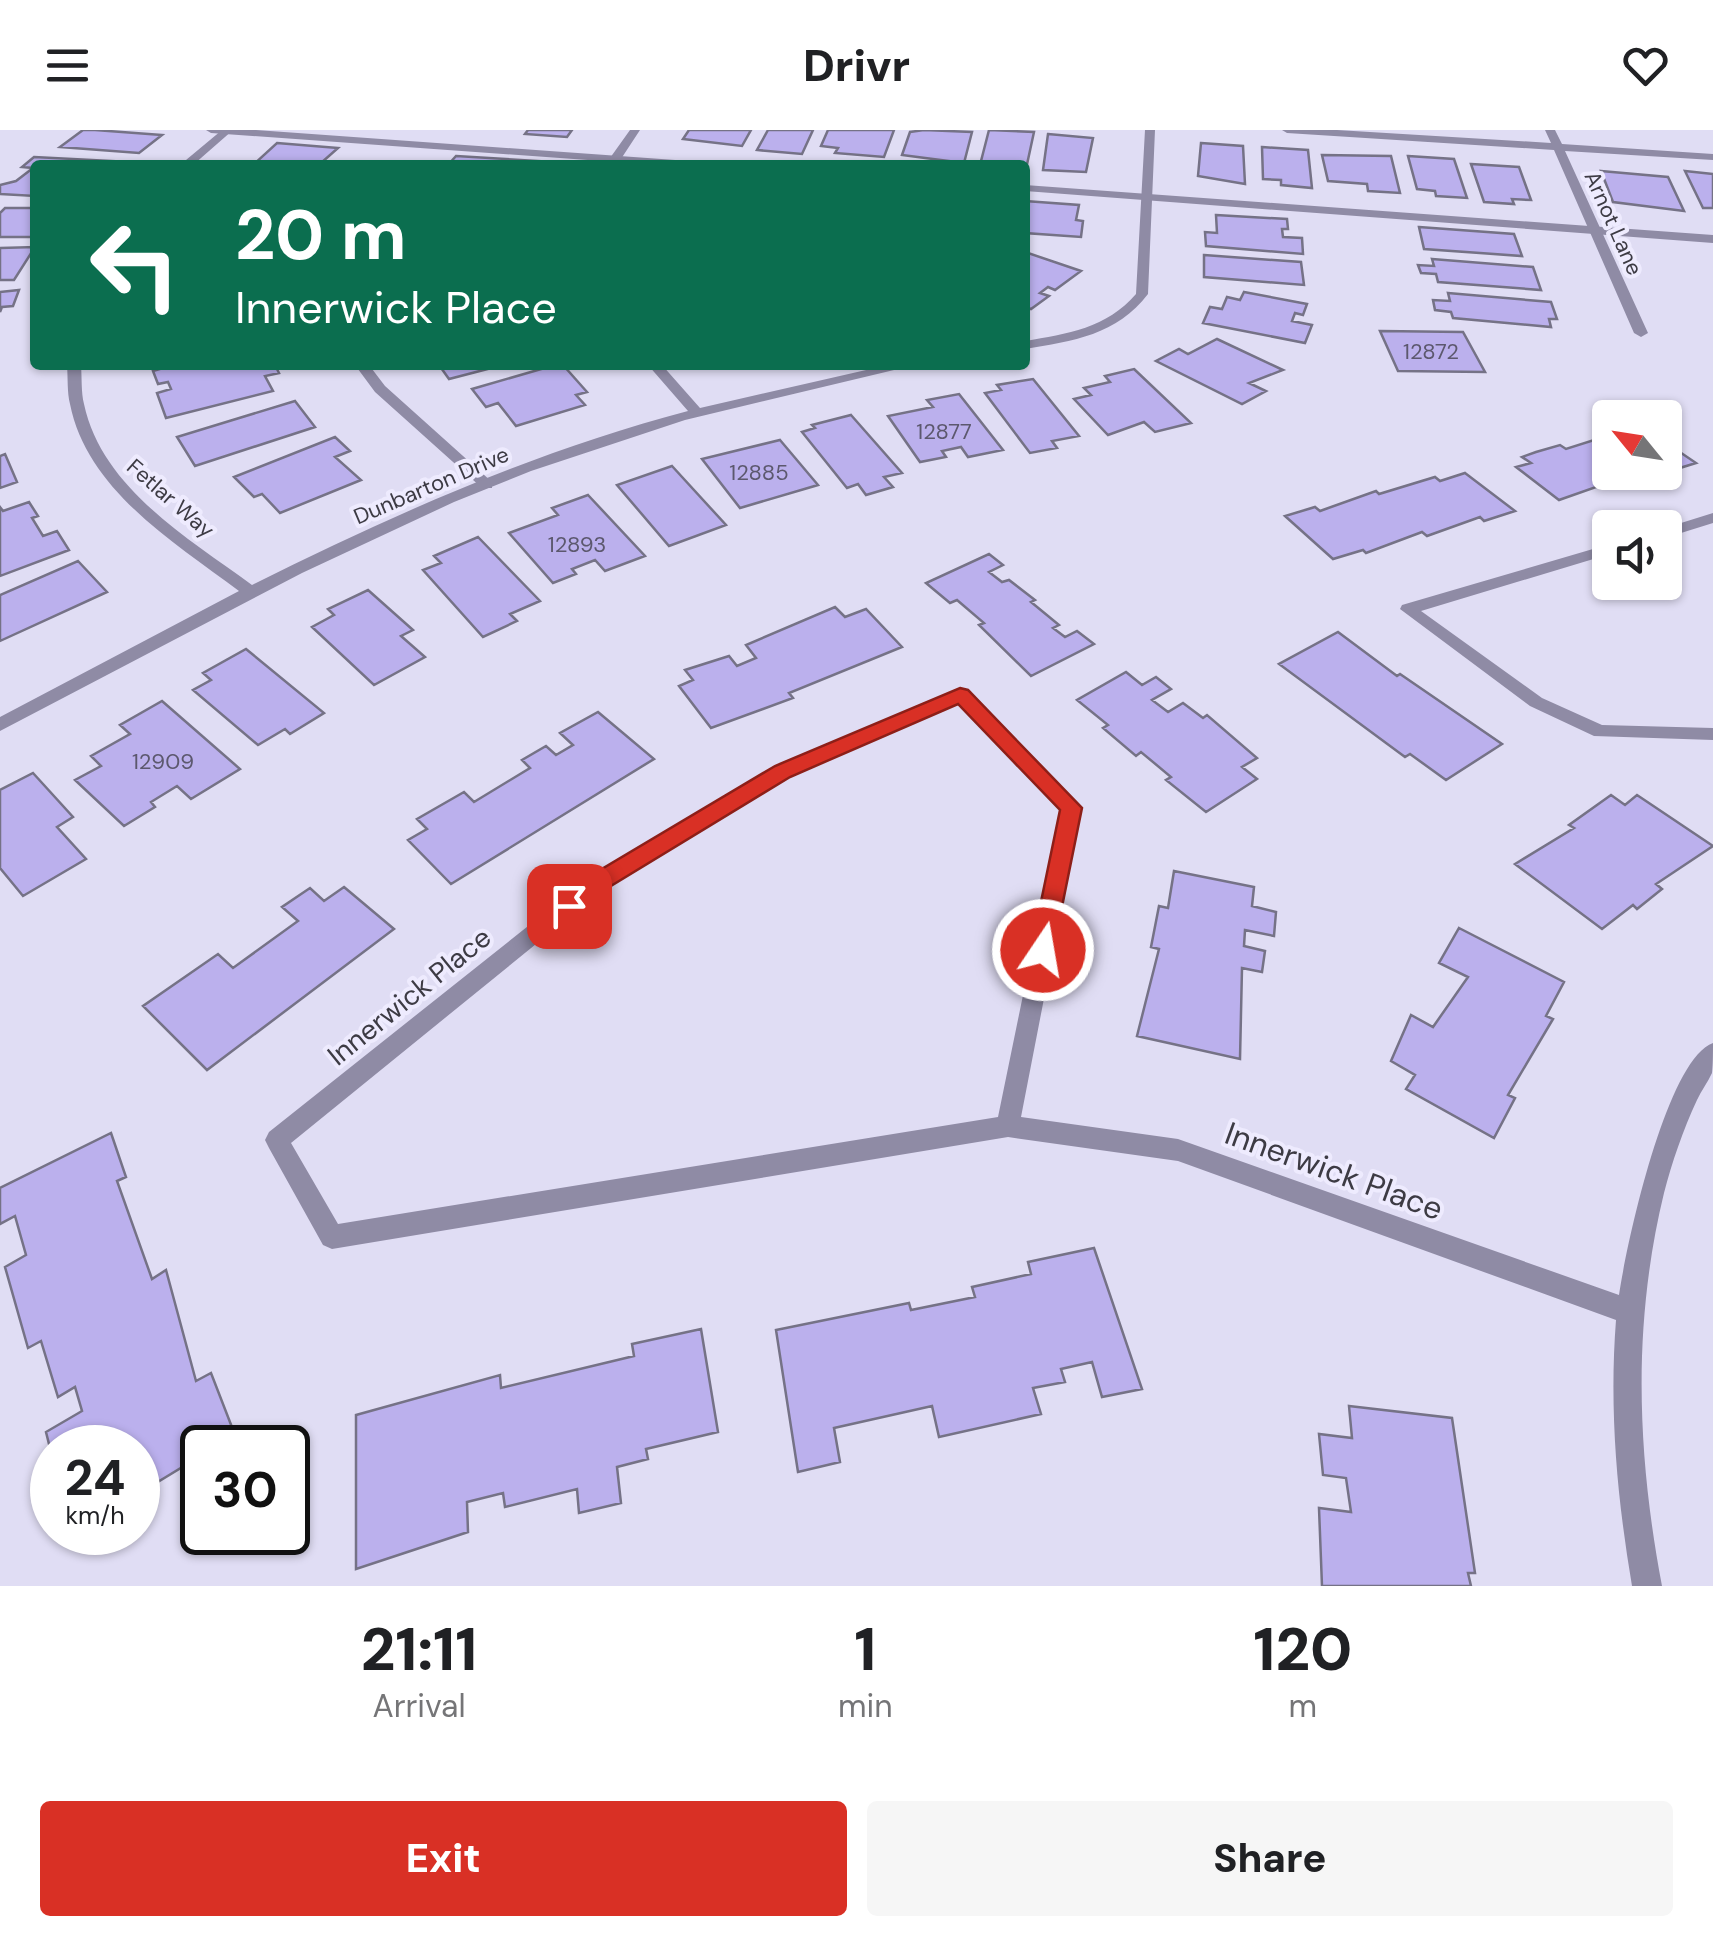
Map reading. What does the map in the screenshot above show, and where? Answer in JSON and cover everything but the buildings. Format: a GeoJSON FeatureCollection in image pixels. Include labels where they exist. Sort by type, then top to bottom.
{"type":"FeatureCollection","features":[{"type":"Feature","properties":{"kind":"street"},"geometry":{"type":"LineString","coordinates":[[210,130],[408,151],[576,160]]}},
{"type":"Feature","properties":{"kind":"street"},"geometry":{"type":"LineString","coordinates":[[614,160],[635,130]]}},
{"type":"Feature","properties":{"kind":"street"},"geometry":{"type":"LineString","coordinates":[[1030,344],[1102,328],[1132,309],[1142,294],[1150,130]]}},
{"type":"Feature","properties":{"kind":"street"},"geometry":{"type":"LineString","coordinates":[[1288,130],[1713,157]]}},
{"type":"Feature","properties":{"kind":"street","name":"Arnot Lane"},"geometry":{"type":"LineString","coordinates":[[1550,130],[1641,333]]}},
{"type":"Feature","properties":{"kind":"street"},"geometry":{"type":"LineString","coordinates":[[192,160],[227,131]]}},
{"type":"Feature","properties":{"kind":"street"},"geometry":{"type":"LineString","coordinates":[[1030,188],[1713,239]]}},
{"type":"Feature","properties":{"kind":"street","name":"Fetlar Way"},"geometry":{"type":"LineString","coordinates":[[74,370],[76,406],[106,470],[130,497],[249,591]]}},
{"type":"Feature","properties":{"kind":"street"},"geometry":{"type":"LineString","coordinates":[[366,370],[380,389],[487,485]]}},
{"type":"Feature","properties":{"kind":"street"},"geometry":{"type":"LineString","coordinates":[[659,370],[696,412]]}},
{"type":"Feature","properties":{"kind":"street","name":"Dunbarton Drive"},"geometry":{"type":"LineString","coordinates":[[0,725],[249,591],[383,527],[487,485],[603,441],[696,412],[885,370]]}},
{"type":"Feature","properties":{"kind":"street"},"geometry":{"type":"LineString","coordinates":[[1682,527],[1713,518]]}},
{"type":"Feature","properties":{"kind":"street"},"geometry":{"type":"LineString","coordinates":[[1592,554],[1408,609],[1536,702],[1600,731],[1713,734]]}},
{"type":"Feature","properties":{"kind":"street","name":"Innerwick Place"},"geometry":{"type":"LineString","coordinates":[[1008,1126],[1071,808],[960,695],[782,772],[598,882],[277,1140],[332,1238],[1008,1126],[1178,1150],[1629,1312]]}},
{"type":"Feature","properties":{"kind":"street"},"geometry":{"type":"LineString","coordinates":[[1647,1586],[1632,1500],[1626,1408],[1629,1312],[1652,1180],[1696,1074],[1713,1054]]}},
{"type":"Feature","properties":{"kind":"route"},"geometry":{"type":"LineString","coordinates":[[569,906],[598,882],[782,772],[960,695],[1071,808],[1043,950]]}}]}
